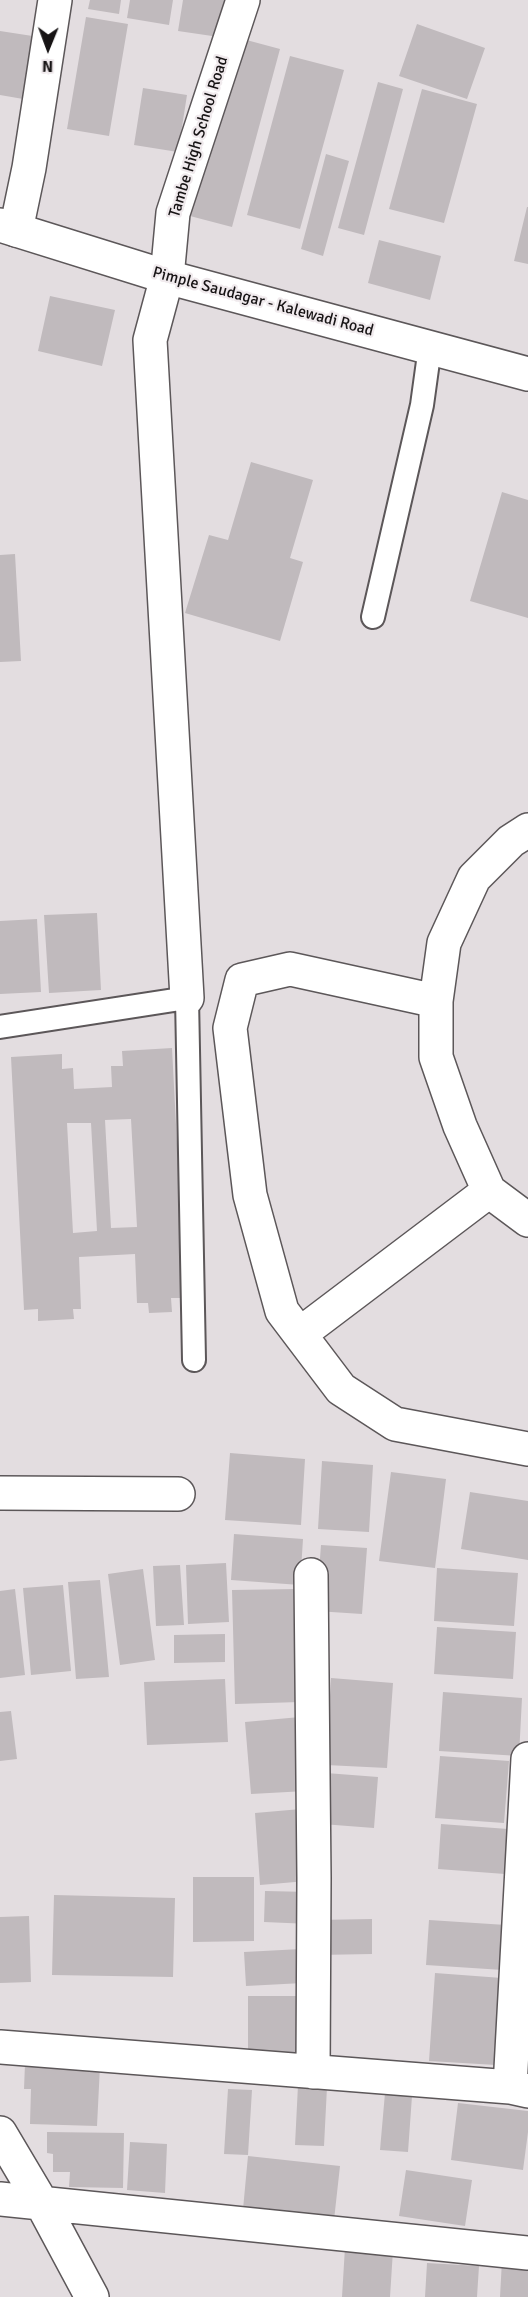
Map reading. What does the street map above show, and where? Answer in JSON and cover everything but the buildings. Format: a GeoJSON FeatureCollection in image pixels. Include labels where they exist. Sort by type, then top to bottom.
{"type":"FeatureCollection","features":[{"type":"Feature","properties":{"kind":"street"},"geometry":{"type":"LineString","coordinates":[[8,227],[28,168],[55,0]]}},
{"type":"Feature","properties":{"kind":"street","name":"Tambe High School Road"},"geometry":{"type":"LineString","coordinates":[[187,998],[150,340],[167,277],[173,213],[243,0]]}},
{"type":"Feature","properties":{"kind":"street","name":"Pimple Saudagar - Kalewadi Road"},"geometry":{"type":"LineString","coordinates":[[8,227],[167,277],[528,374]]}},
{"type":"Feature","properties":{"kind":"street"},"geometry":{"type":"LineString","coordinates":[[528,830],[512,841],[474,878],[444,943],[436,1001],[435,1058],[460,1126],[489,1191],[528,1220]]}},
{"type":"Feature","properties":{"kind":"street"},"geometry":{"type":"LineString","coordinates":[[436,1001],[290,969],[242,980],[230,1028],[250,1195],[282,1311],[341,1389],[395,1424],[528,1449]]}},
{"type":"Feature","properties":{"kind":"street"},"geometry":{"type":"LineString","coordinates":[[300,1334],[489,1191]]}},
{"type":"Feature","properties":{"kind":"street"},"geometry":{"type":"LineString","coordinates":[[0,1492],[178,1494]]}},
{"type":"Feature","properties":{"kind":"street"},"geometry":{"type":"LineString","coordinates":[[311,1575],[313,2072]]}},
{"type":"Feature","properties":{"kind":"street"},"geometry":{"type":"LineString","coordinates":[[0,2047],[519,2089],[528,1759]]}},
{"type":"Feature","properties":{"kind":"street"},"geometry":{"type":"LineString","coordinates":[[0,2133],[93,2297]]}},
{"type":"Feature","properties":{"kind":"street"},"geometry":{"type":"LineString","coordinates":[[0,2199],[528,2253]]}},
{"type":"Feature","properties":{"kind":"lane"},"geometry":{"type":"LineString","coordinates":[[373,617],[422,405],[430,347]]}},
{"type":"Feature","properties":{"kind":"lane"},"geometry":{"type":"LineString","coordinates":[[0,1027],[187,998],[194,1360]]}}]}
